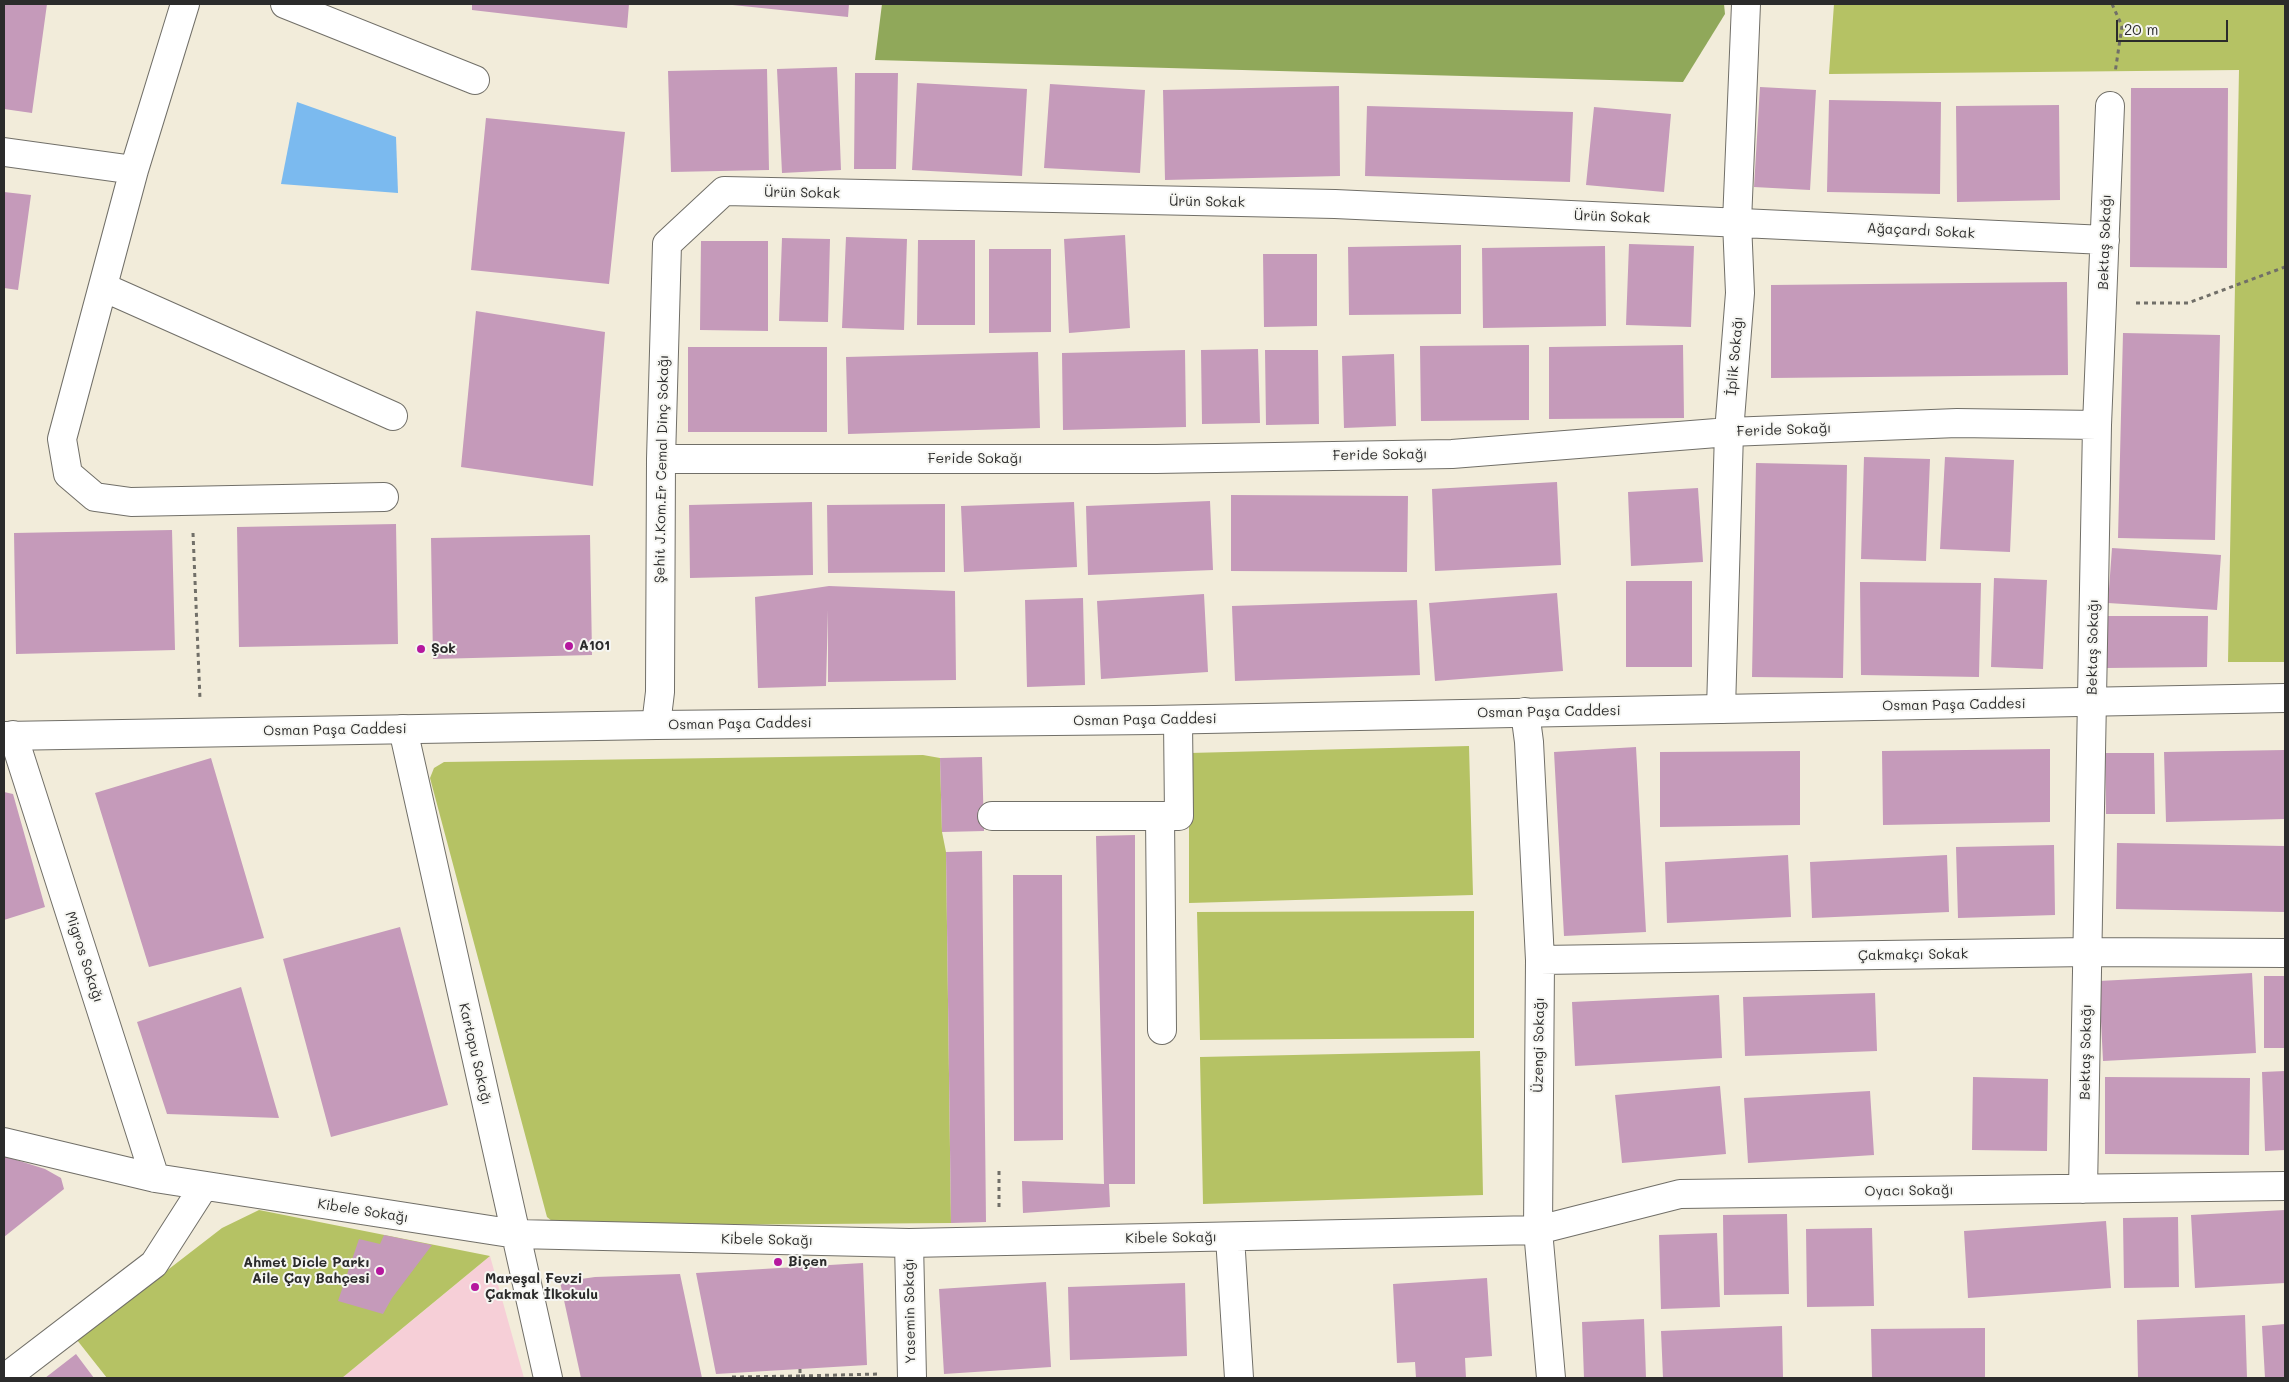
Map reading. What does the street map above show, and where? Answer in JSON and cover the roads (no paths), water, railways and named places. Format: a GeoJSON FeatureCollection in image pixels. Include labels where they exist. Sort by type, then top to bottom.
{"type":"FeatureCollection","features":[{"type":"Feature","properties":{"kind":"street"},"geometry":{"type":"LineString","coordinates":[[185,4],[134,170],[62,439],[68,474],[95,497],[131,502],[384,497]]}},
{"type":"Feature","properties":{"kind":"street"},"geometry":{"type":"LineString","coordinates":[[285,4],[475,80]]}},
{"type":"Feature","properties":{"kind":"street","name":"İplik Sokağı"},"geometry":{"type":"LineString","coordinates":[[1721,709],[1729,432],[1740,293],[1737,222],[1746,4]]}},
{"type":"Feature","properties":{"kind":"street","name":"Bektaş Sokağı"},"geometry":{"type":"LineString","coordinates":[[2083,1188],[2097,425],[2110,106]]}},
{"type":"Feature","properties":{"kind":"street"},"geometry":{"type":"LineString","coordinates":[[4,152],[134,170]]}},
{"type":"Feature","properties":{"kind":"street","name":"Ürün Sokak"},"geometry":{"type":"LineString","coordinates":[[690,223],[724,191],[1335,204],[1737,222]]}},
{"type":"Feature","properties":{"kind":"street","name":"Ağaçardı Sokak"},"geometry":{"type":"LineString","coordinates":[[1737,222],[2105,240]]}},
{"type":"Feature","properties":{"kind":"street","name":"Şehit J.Kom.Er Cemal Dinç Sokağı"},"geometry":{"type":"LineString","coordinates":[[656,725],[660,692],[661,459],[667,244],[690,223]]}},
{"type":"Feature","properties":{"kind":"street"},"geometry":{"type":"LineString","coordinates":[[103,288],[393,416]]}},
{"type":"Feature","properties":{"kind":"street","name":"Feride Sokağı"},"geometry":{"type":"LineString","coordinates":[[661,459],[1156,459],[1452,454],[1729,432],[1957,423],[2097,425]]}},
{"type":"Feature","properties":{"kind":"street","name":"Osman Paşa Caddesi"},"geometry":{"type":"LineString","coordinates":[[8,736],[656,725],[1178,720],[2285,698]]}},
{"type":"Feature","properties":{"kind":"street","name":"Üzengi Sokağı"},"geometry":{"type":"LineString","coordinates":[[1525,712],[1529,742],[1540,960],[1538,1230],[1551,1378]]}},
{"type":"Feature","properties":{"kind":"street"},"geometry":{"type":"LineString","coordinates":[[992,816],[1179,816],[1178,720]]}},
{"type":"Feature","properties":{"kind":"street","name":"Kartopu Sokağı"},"geometry":{"type":"LineString","coordinates":[[403,729],[548,1378]]}},
{"type":"Feature","properties":{"kind":"street","name":"Migros Sokağı"},"geometry":{"type":"LineString","coordinates":[[8,736],[155,1178]]}},
{"type":"Feature","properties":{"kind":"street"},"geometry":{"type":"LineString","coordinates":[[1160,816],[1162,1030]]}},
{"type":"Feature","properties":{"kind":"street","name":"Çakmakçı Sokak"},"geometry":{"type":"LineString","coordinates":[[1540,960],[2088,952],[2285,953]]}},
{"type":"Feature","properties":{"kind":"street","name":"Kibele Sokağı"},"geometry":{"type":"LineString","coordinates":[[4,1142],[155,1178],[516,1234],[909,1243],[1538,1230]]}},
{"type":"Feature","properties":{"kind":"street"},"geometry":{"type":"LineString","coordinates":[[5,1378],[154,1264],[204,1186]]}},
{"type":"Feature","properties":{"kind":"street","name":"Oyacı Sokağı"},"geometry":{"type":"LineString","coordinates":[[1538,1230],[1680,1194],[2285,1186]]}},
{"type":"Feature","properties":{"kind":"street"},"geometry":{"type":"LineString","coordinates":[[1230,1237],[1239,1378]]}},
{"type":"Feature","properties":{"kind":"street","name":"Yasemin Sokağı"},"geometry":{"type":"LineString","coordinates":[[909,1243],[912,1378]]}},
{"type":"Feature","properties":{"kind":"water"},"geometry":{"type":"Polygon","coordinates":[[[297,102],[396,137],[398,193],[281,184],[297,102]]]}},
{"type":"Feature","properties":{"kind":"place","name":"A101"},"geometry":{"type":"Point","coordinates":[569,646]}},
{"type":"Feature","properties":{"kind":"place","name":"Şok"},"geometry":{"type":"Point","coordinates":[421,649]}},
{"type":"Feature","properties":{"kind":"place","name":"Biçen"},"geometry":{"type":"Point","coordinates":[778,1262]}},
{"type":"Feature","properties":{"kind":"place","name":"Ahmet Dicle Parkı Aile Çay Bahçesi"},"geometry":{"type":"Point","coordinates":[380,1271]}},
{"type":"Feature","properties":{"kind":"place","name":"Mareşal Fevzi Çakmak İlkokulu"},"geometry":{"type":"Point","coordinates":[475,1287]}}]}
